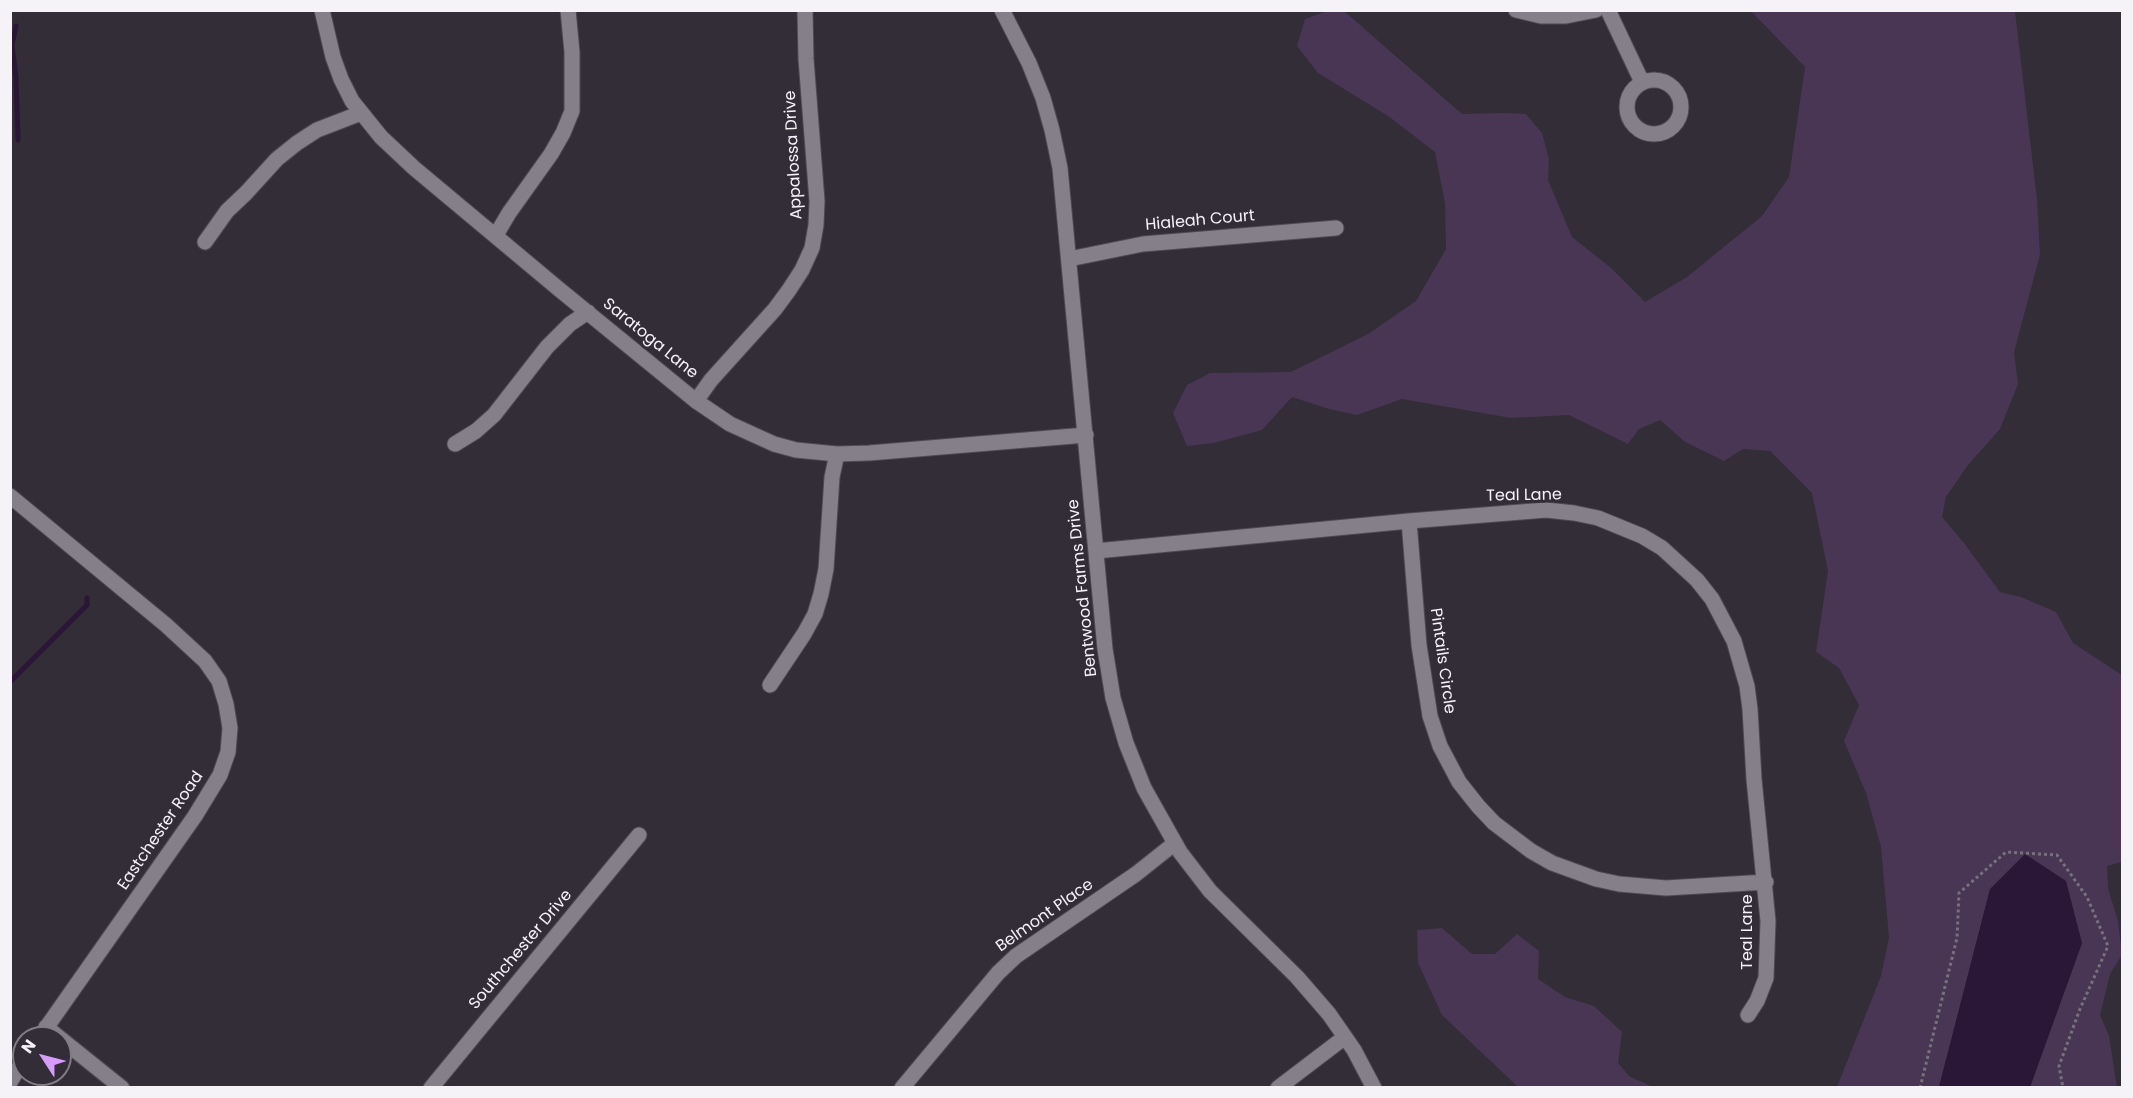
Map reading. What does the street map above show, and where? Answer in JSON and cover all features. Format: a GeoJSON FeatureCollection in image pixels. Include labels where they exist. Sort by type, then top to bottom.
{"type":"FeatureCollection","features":[{"type":"Feature","properties":{"kind":"street","name":"Saratoga Lane"},"geometry":{"type":"LineString","coordinates":[[321,10],[326,35],[337,68],[352,100],[381,137],[414,168],[696,401],[730,424],[774,444],[796,450],[837,454],[1086,435]]}},
{"type":"Feature","properties":{"kind":"street"},"geometry":{"type":"LineString","coordinates":[[496,235],[551,154],[563,134],[572,111],[572,52],[568,10]]}},
{"type":"Feature","properties":{"kind":"street","name":"Appalossa Drive"},"geometry":{"type":"LineString","coordinates":[[696,401],[711,380],[789,290],[812,248],[817,201],[806,59],[805,10]]}},
{"type":"Feature","properties":{"kind":"street","name":"Bentwood Farms Drive"},"geometry":{"type":"LineString","coordinates":[[1002,10],[1029,63],[1052,130],[1060,168],[1106,649],[1113,698],[1134,766],[1155,810],[1175,843],[1210,891],[1297,977],[1345,1037],[1374,1088]]}},
{"type":"Feature","properties":{"kind":"street"},"geometry":{"type":"LineString","coordinates":[[1516,10],[1541,16],[1558,16],[1596,10]]}},
{"type":"Feature","properties":{"kind":"street"},"geometry":{"type":"LineString","coordinates":[[1608,10],[1642,82]]}},
{"type":"Feature","properties":{"kind":"street"},"geometry":{"type":"LineString","coordinates":[[205,242],[227,210],[277,159],[317,130],[361,113]]}},
{"type":"Feature","properties":{"kind":"street","name":"Hialeah Court"},"geometry":{"type":"LineString","coordinates":[[1069,258],[1143,244],[1336,228]]}},
{"type":"Feature","properties":{"kind":"street"},"geometry":{"type":"LineString","coordinates":[[455,444],[476,431],[494,415],[548,347],[570,324],[588,312]]}},
{"type":"Feature","properties":{"kind":"street"},"geometry":{"type":"LineString","coordinates":[[770,685],[804,634],[815,614],[821,594],[826,569],[832,477],[837,454]]}},
{"type":"Feature","properties":{"kind":"street","name":"Eastchester Road"},"geometry":{"type":"LineString","coordinates":[[10,496],[205,660],[219,681],[230,728],[228,752],[220,775],[200,808],[46,1026]]}},
{"type":"Feature","properties":{"kind":"street","name":"Teal Lane"},"geometry":{"type":"LineString","coordinates":[[1096,551],[1527,511],[1574,513],[1618,524],[1662,548],[1686,568],[1712,599],[1724,620],[1742,663],[1750,709],[1754,779],[1766,882],[1768,921],[1767,969],[1757,1001],[1748,1015]]}},
{"type":"Feature","properties":{"kind":"street","name":"Pintails Circle"},"geometry":{"type":"LineString","coordinates":[[1409,521],[1419,645],[1430,716],[1440,746],[1460,782],[1494,823],[1532,852],[1572,872],[1619,884],[1666,888],[1766,882]]}},
{"type":"Feature","properties":{"kind":"street","name":"Southchester Drive"},"geometry":{"type":"LineString","coordinates":[[431,1088],[639,835]]}},
{"type":"Feature","properties":{"kind":"street","name":"Belmont Place"},"geometry":{"type":"LineString","coordinates":[[902,1088],[998,972],[1016,956],[1128,880],[1175,843]]}},
{"type":"Feature","properties":{"kind":"street"},"geometry":{"type":"LineString","coordinates":[[1278,1088],[1345,1037]]}},
{"type":"Feature","properties":{"kind":"street"},"geometry":{"type":"LineString","coordinates":[[72,1053],[122,1088]]}},
{"type":"Feature","properties":{"kind":"path"},"geometry":{"type":"LineString","coordinates":[[1920,1088],[1957,938],[1959,894],[2006,852],[2057,855],[2087,897],[2108,946],[2080,1009],[2059,1066],[2063,1088]]}},
{"type":"Feature","properties":{"kind":"shaded area"},"geometry":{"type":"Polygon","coordinates":[[[1344,11],[1462,114],[1526,114],[1542,133],[1549,159],[1548,180],[1572,237],[1610,267],[1645,302],[1687,277],[1762,216],[1789,177],[1805,67],[1751,11],[2015,11],[2037,199],[2040,255],[2014,352],[2018,384],[2000,429],[1968,465],[1946,497],[1942,517],[2000,592],[2021,597],[2056,612],[2073,643],[2122,675],[2122,862],[2107,866],[2108,888],[2118,921],[2122,955],[2110,974],[2100,1015],[2109,1036],[2117,1087],[2030,1087],[2082,943],[1990,890],[1939,1087],[1837,1087],[1881,976],[1889,938],[1881,847],[1866,793],[1844,741],[1859,705],[1839,668],[1816,652],[1828,571],[1812,493],[1770,451],[1743,449],[1724,461],[1685,442],[1660,420],[1639,429],[1628,444],[1569,415],[1511,418],[1402,399],[1357,415],[1292,397],[1262,430],[1214,443],[1187,446],[1173,413],[1187,385],[1210,373],[1291,372],[1368,334],[1416,301],[1446,249],[1445,203],[1435,152],[1388,116],[1318,73],[1297,46],[1305,19],[1324,12],[1344,11]]]}},
{"type":"Feature","properties":{"kind":"shaded area"},"geometry":{"type":"Polygon","coordinates":[[[2025,854],[2066,881],[2082,943],[2030,1087],[1939,1087],[1990,889],[2025,854]]]}},
{"type":"Feature","properties":{"kind":"shaded area"},"geometry":{"type":"Polygon","coordinates":[[[1442,928],[1472,954],[1495,954],[1517,934],[1539,951],[1538,979],[1565,997],[1594,1006],[1622,1032],[1618,1063],[1629,1076],[1653,1087],[1518,1087],[1442,1015],[1418,963],[1417,930],[1442,928]]]}},
{"type":"Feature","properties":{"kind":"waterway"},"geometry":{"type":"LineString","coordinates":[[16,26],[12,45],[16,77],[18,140]]}},
{"type":"Feature","properties":{"kind":"waterway"},"geometry":{"type":"LineString","coordinates":[[10,682],[87,605],[87,598]]}}]}
